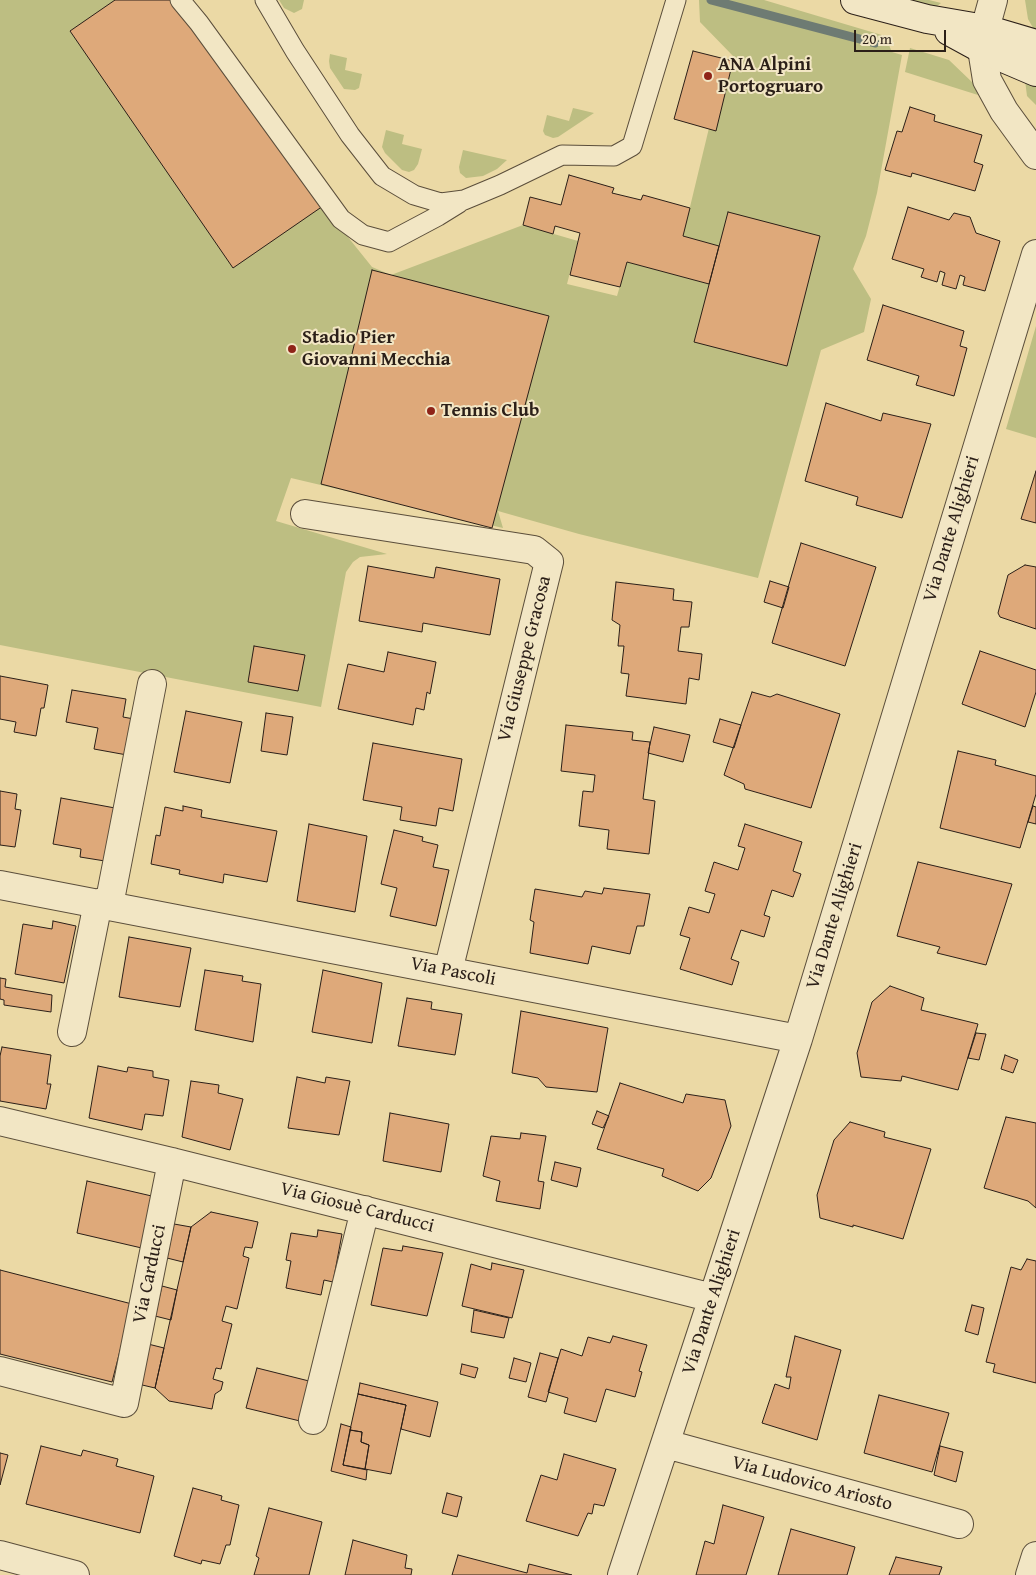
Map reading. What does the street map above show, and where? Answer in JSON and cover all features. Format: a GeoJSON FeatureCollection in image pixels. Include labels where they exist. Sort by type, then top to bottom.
{"type":"FeatureCollection","features":[{"type":"Feature","properties":{"kind":"street"},"geometry":{"type":"LineString","coordinates":[[855,0],[927,19],[983,39],[1036,72]]}},
{"type":"Feature","properties":{"kind":"street"},"geometry":{"type":"LineString","coordinates":[[993,0],[983,39],[987,80],[1004,111],[1036,155]]}},
{"type":"Feature","properties":{"kind":"street"},"geometry":{"type":"LineString","coordinates":[[983,39],[1036,44]]}},
{"type":"Feature","properties":{"kind":"street","name":"Via Dante Alighieri"},"geometry":{"type":"LineString","coordinates":[[622,1575],[798,1039],[1029,301],[1036,254]]}},
{"type":"Feature","properties":{"kind":"street","name":"Via Giuseppe Gracosa"},"geometry":{"type":"LineString","coordinates":[[305,514],[534,550],[548,562],[448,971]]}},
{"type":"Feature","properties":{"kind":"street"},"geometry":{"type":"LineString","coordinates":[[72,1032],[104,904],[152,684]]}},
{"type":"Feature","properties":{"kind":"street","name":"Via Pascoli"},"geometry":{"type":"LineString","coordinates":[[0,885],[798,1039]]}},
{"type":"Feature","properties":{"kind":"street","name":"Via Giosuè Carducci"},"geometry":{"type":"LineString","coordinates":[[0,1121],[172,1162],[713,1298]]}},
{"type":"Feature","properties":{"kind":"street","name":"Via Carducci"},"geometry":{"type":"LineString","coordinates":[[0,1371],[124,1403],[172,1162]]}},
{"type":"Feature","properties":{"kind":"street"},"geometry":{"type":"LineString","coordinates":[[313,1420],[365,1210]]}},
{"type":"Feature","properties":{"kind":"street","name":"Via Ludovico Ariosto"},"geometry":{"type":"LineString","coordinates":[[666,1444],[959,1524]]}},
{"type":"Feature","properties":{"kind":"street"},"geometry":{"type":"LineString","coordinates":[[0,1555],[75,1575]]}},
{"type":"Feature","properties":{"kind":"street"},"geometry":{"type":"LineString","coordinates":[[1030,1575],[1036,1556]]}},
{"type":"Feature","properties":{"kind":"lane"},"geometry":{"type":"LineString","coordinates":[[180,0],[199,23],[341,219],[363,235],[389,242],[464,200],[562,155],[614,156],[632,146],[676,0]]}},
{"type":"Feature","properties":{"kind":"lane"},"geometry":{"type":"LineString","coordinates":[[265,0],[294,51],[350,135],[382,176],[414,195],[440,203],[464,200]]}},
{"type":"Feature","properties":{"kind":"green space","name":"Stadio Pier Giovanni Mecchia"},"geometry":{"type":"Polygon","coordinates":[[[0,0],[175,0],[323,206],[372,267],[391,275],[523,225],[578,241],[567,284],[617,296],[627,262],[709,284],[719,246],[683,236],[709,128],[725,91],[734,57],[700,22],[699,0],[764,0],[885,36],[892,52],[902,55],[877,193],[866,236],[853,269],[871,299],[864,332],[821,350],[758,578],[579,534],[498,511],[503,528],[291,478],[276,521],[387,554],[360,557],[353,562],[346,572],[321,707],[0,645],[0,0]]]}},
{"type":"Feature","properties":{"kind":"green space"},"geometry":{"type":"Polygon","coordinates":[[[279,0],[304,0],[302,9],[294,13],[284,8],[279,0]]]}},
{"type":"Feature","properties":{"kind":"green space"},"geometry":{"type":"Polygon","coordinates":[[[892,0],[929,0],[941,3],[931,11],[892,0]]]}},
{"type":"Feature","properties":{"kind":"green space"},"geometry":{"type":"Polygon","coordinates":[[[1025,0],[1036,0],[1036,33],[1028,19],[1025,0]]]}},
{"type":"Feature","properties":{"kind":"green space"},"geometry":{"type":"Polygon","coordinates":[[[910,48],[949,60],[973,83],[978,95],[905,72],[910,48]]]}},
{"type":"Feature","properties":{"kind":"green space"},"geometry":{"type":"Polygon","coordinates":[[[330,54],[347,58],[345,70],[362,74],[359,88],[355,90],[344,89],[330,68],[330,54]]]}},
{"type":"Feature","properties":{"kind":"green space"},"geometry":{"type":"Polygon","coordinates":[[[1025,80],[1036,84],[1036,105],[1027,96],[1025,80]]]}},
{"type":"Feature","properties":{"kind":"green space"},"geometry":{"type":"Polygon","coordinates":[[[573,108],[594,113],[558,137],[553,138],[545,135],[543,131],[547,115],[569,121],[573,108]]]}},
{"type":"Feature","properties":{"kind":"green space"},"geometry":{"type":"Polygon","coordinates":[[[386,130],[404,135],[402,144],[422,149],[418,164],[414,170],[409,172],[402,170],[385,153],[382,147],[386,130]]]}},
{"type":"Feature","properties":{"kind":"green space"},"geometry":{"type":"Polygon","coordinates":[[[463,150],[507,160],[497,169],[483,176],[466,178],[460,173],[459,167],[463,150]]]}},
{"type":"Feature","properties":{"kind":"green space"},"geometry":{"type":"Polygon","coordinates":[[[1036,326],[1036,438],[1006,429],[1036,326]]]}},
{"type":"Feature","properties":{"kind":"building"},"geometry":{"type":"Polygon","coordinates":[[[115,0],[175,0],[323,206],[233,268],[70,31],[115,0]]]}},
{"type":"Feature","properties":{"kind":"building","name":"ANA Alpini Portogruaro"},"geometry":{"type":"Polygon","coordinates":[[[693,51],[733,61],[716,131],[674,119],[693,51]]]}},
{"type":"Feature","properties":{"kind":"building"},"geometry":{"type":"Polygon","coordinates":[[[910,107],[935,115],[934,121],[982,135],[974,162],[983,165],[975,191],[912,173],[911,177],[885,170],[897,131],[902,132],[910,107]]]}},
{"type":"Feature","properties":{"kind":"building"},"geometry":{"type":"Polygon","coordinates":[[[569,175],[614,188],[612,193],[641,200],[643,195],[690,208],[683,236],[719,246],[709,284],[627,262],[620,287],[570,275],[580,233],[555,226],[553,234],[523,225],[530,197],[561,205],[569,175]]]}},
{"type":"Feature","properties":{"kind":"building"},"geometry":{"type":"Polygon","coordinates":[[[908,207],[949,220],[954,213],[970,217],[976,233],[1000,241],[985,291],[963,285],[965,277],[960,275],[956,289],[942,285],[945,273],[940,271],[937,282],[921,277],[924,269],[892,259],[908,207]]]}},
{"type":"Feature","properties":{"kind":"building"},"geometry":{"type":"Polygon","coordinates":[[[728,212],[820,236],[787,366],[694,342],[728,212]]]}},
{"type":"Feature","properties":{"kind":"building","name":"Tennis Club"},"geometry":{"type":"Polygon","coordinates":[[[372,270],[549,316],[492,528],[321,484],[372,270]]]}},
{"type":"Feature","properties":{"kind":"building"},"geometry":{"type":"Polygon","coordinates":[[[883,305],[964,331],[960,346],[967,348],[954,396],[916,385],[919,376],[867,360],[883,305]]]}},
{"type":"Feature","properties":{"kind":"building"},"geometry":{"type":"Polygon","coordinates":[[[826,403],[881,421],[883,413],[931,424],[902,518],[856,505],[858,497],[805,481],[826,403]]]}},
{"type":"Feature","properties":{"kind":"building"},"geometry":{"type":"Polygon","coordinates":[[[1036,471],[1036,523],[1021,519],[1036,471]]]}},
{"type":"Feature","properties":{"kind":"building"},"geometry":{"type":"Polygon","coordinates":[[[801,543],[876,567],[845,666],[772,643],[801,543]]]}},
{"type":"Feature","properties":{"kind":"building"},"geometry":{"type":"Polygon","coordinates":[[[1025,565],[1036,567],[1036,629],[1000,617],[998,613],[1008,575],[1025,565]]]}},
{"type":"Feature","properties":{"kind":"building"},"geometry":{"type":"Polygon","coordinates":[[[368,566],[434,578],[436,567],[500,579],[490,635],[423,623],[422,632],[359,621],[368,566]]]}},
{"type":"Feature","properties":{"kind":"building"},"geometry":{"type":"Polygon","coordinates":[[[770,581],[789,587],[783,608],[764,602],[770,581]]]}},
{"type":"Feature","properties":{"kind":"building"},"geometry":{"type":"Polygon","coordinates":[[[616,582],[674,589],[673,600],[692,602],[689,627],[681,627],[678,651],[702,654],[699,680],[689,678],[686,704],[626,696],[629,674],[621,673],[624,646],[618,646],[620,625],[612,620],[616,582]]]}},
{"type":"Feature","properties":{"kind":"building"},"geometry":{"type":"Polygon","coordinates":[[[254,646],[305,655],[298,691],[248,682],[254,646]]]}},
{"type":"Feature","properties":{"kind":"building"},"geometry":{"type":"Polygon","coordinates":[[[980,651],[1036,670],[1036,692],[1025,727],[962,704],[980,651]]]}},
{"type":"Feature","properties":{"kind":"building"},"geometry":{"type":"Polygon","coordinates":[[[388,652],[436,662],[430,694],[427,692],[424,710],[416,708],[413,725],[338,709],[348,664],[384,672],[388,652]]]}},
{"type":"Feature","properties":{"kind":"building"},"geometry":{"type":"Polygon","coordinates":[[[0,676],[48,685],[44,708],[41,708],[36,736],[14,732],[16,722],[0,719],[0,676]]]}},
{"type":"Feature","properties":{"kind":"building"},"geometry":{"type":"Polygon","coordinates":[[[72,690],[126,699],[123,717],[134,719],[127,755],[94,749],[98,728],[66,722],[72,690]]]}},
{"type":"Feature","properties":{"kind":"building"},"geometry":{"type":"Polygon","coordinates":[[[752,692],[770,697],[777,694],[840,714],[811,808],[745,789],[744,784],[724,775],[752,692]]]}},
{"type":"Feature","properties":{"kind":"building"},"geometry":{"type":"Polygon","coordinates":[[[186,711],[242,722],[230,783],[174,772],[186,711]]]}},
{"type":"Feature","properties":{"kind":"building"},"geometry":{"type":"Polygon","coordinates":[[[266,713],[293,717],[287,755],[261,751],[266,713]]]}},
{"type":"Feature","properties":{"kind":"building"},"geometry":{"type":"Polygon","coordinates":[[[720,719],[741,725],[734,748],[713,742],[720,719]]]}},
{"type":"Feature","properties":{"kind":"building"},"geometry":{"type":"Polygon","coordinates":[[[566,725],[633,732],[632,740],[650,742],[643,799],[655,801],[649,854],[607,849],[609,830],[579,826],[583,791],[593,792],[595,775],[561,771],[566,725]]]}},
{"type":"Feature","properties":{"kind":"building"},"geometry":{"type":"Polygon","coordinates":[[[654,727],[690,735],[683,762],[648,753],[654,727]]]}},
{"type":"Feature","properties":{"kind":"building"},"geometry":{"type":"Polygon","coordinates":[[[373,743],[462,759],[453,811],[439,808],[436,826],[400,820],[402,807],[363,800],[373,743]]]}},
{"type":"Feature","properties":{"kind":"building"},"geometry":{"type":"Polygon","coordinates":[[[958,751],[996,760],[995,765],[1036,776],[1036,794],[1020,848],[940,828],[958,751]]]}},
{"type":"Feature","properties":{"kind":"building"},"geometry":{"type":"Polygon","coordinates":[[[0,791],[17,794],[15,809],[21,810],[15,847],[0,845],[0,791]]]}},
{"type":"Feature","properties":{"kind":"building"},"geometry":{"type":"Polygon","coordinates":[[[61,798],[115,808],[105,861],[80,857],[81,849],[53,844],[61,798]]]}},
{"type":"Feature","properties":{"kind":"building"},"geometry":{"type":"Polygon","coordinates":[[[183,806],[202,810],[201,817],[277,831],[267,882],[224,874],[223,883],[179,874],[180,870],[151,864],[156,835],[160,836],[165,807],[183,811],[183,806]]]}},
{"type":"Feature","properties":{"kind":"building"},"geometry":{"type":"Polygon","coordinates":[[[1033,806],[1036,807],[1036,824],[1028,822],[1033,806]]]}},
{"type":"Feature","properties":{"kind":"building"},"geometry":{"type":"Polygon","coordinates":[[[309,824],[367,836],[355,912],[297,901],[309,824]]]}},
{"type":"Feature","properties":{"kind":"building"},"geometry":{"type":"Polygon","coordinates":[[[745,824],[802,842],[793,871],[801,874],[793,897],[772,890],[764,915],[770,917],[764,937],[741,930],[731,959],[739,962],[732,985],[680,969],[690,938],[680,935],[689,907],[709,913],[715,894],[705,891],[714,862],[738,870],[745,848],[738,846],[745,824]]]}},
{"type":"Feature","properties":{"kind":"building"},"geometry":{"type":"Polygon","coordinates":[[[394,830],[423,837],[422,841],[438,845],[433,867],[449,870],[436,926],[390,916],[397,888],[381,884],[394,830]]]}},
{"type":"Feature","properties":{"kind":"building"},"geometry":{"type":"Polygon","coordinates":[[[918,862],[1012,884],[986,965],[937,953],[940,947],[897,936],[918,862]]]}},
{"type":"Feature","properties":{"kind":"building"},"geometry":{"type":"Polygon","coordinates":[[[604,888],[650,894],[644,926],[637,926],[630,954],[592,946],[588,964],[530,953],[534,922],[530,920],[535,889],[582,897],[585,891],[602,894],[604,888]]]}},
{"type":"Feature","properties":{"kind":"building"},"geometry":{"type":"Polygon","coordinates":[[[53,921],[76,926],[64,983],[15,974],[23,924],[52,929],[53,921]]]}},
{"type":"Feature","properties":{"kind":"building"},"geometry":{"type":"Polygon","coordinates":[[[129,937],[191,948],[180,1007],[119,997],[129,937]]]}},
{"type":"Feature","properties":{"kind":"building"},"geometry":{"type":"Polygon","coordinates":[[[205,970],[243,976],[242,981],[261,984],[253,1042],[195,1030],[205,970]]]}},
{"type":"Feature","properties":{"kind":"building"},"geometry":{"type":"Polygon","coordinates":[[[323,970],[382,983],[372,1043],[312,1032],[323,970]]]}},
{"type":"Feature","properties":{"kind":"building"},"geometry":{"type":"Polygon","coordinates":[[[0,978],[6,979],[5,987],[52,995],[51,1012],[4,1005],[4,1000],[0,999],[0,978]]]}},
{"type":"Feature","properties":{"kind":"building"},"geometry":{"type":"Polygon","coordinates":[[[890,986],[924,998],[921,1010],[978,1024],[958,1090],[902,1076],[901,1081],[861,1077],[857,1053],[872,1002],[890,986]]]}},
{"type":"Feature","properties":{"kind":"building"},"geometry":{"type":"Polygon","coordinates":[[[407,998],[432,1002],[431,1009],[462,1014],[455,1055],[398,1046],[407,998]]]}},
{"type":"Feature","properties":{"kind":"building"},"geometry":{"type":"Polygon","coordinates":[[[521,1011],[608,1028],[597,1092],[546,1087],[538,1078],[512,1073],[521,1011]]]}},
{"type":"Feature","properties":{"kind":"building"},"geometry":{"type":"Polygon","coordinates":[[[976,1033],[986,1034],[979,1060],[968,1058],[976,1033]]]}},
{"type":"Feature","properties":{"kind":"building"},"geometry":{"type":"Polygon","coordinates":[[[2,1047],[51,1055],[47,1084],[51,1084],[46,1109],[0,1101],[0,1056],[2,1047]]]}},
{"type":"Feature","properties":{"kind":"building"},"geometry":{"type":"Polygon","coordinates":[[[1005,1055],[1018,1060],[1013,1073],[1001,1069],[1005,1055]]]}},
{"type":"Feature","properties":{"kind":"building"},"geometry":{"type":"Polygon","coordinates":[[[98,1066],[127,1072],[128,1067],[153,1071],[153,1077],[169,1080],[163,1116],[145,1114],[142,1130],[89,1118],[98,1066]]]}},
{"type":"Feature","properties":{"kind":"building"},"geometry":{"type":"Polygon","coordinates":[[[297,1077],[325,1083],[326,1077],[350,1081],[339,1135],[288,1128],[297,1077]]]}},
{"type":"Feature","properties":{"kind":"building"},"geometry":{"type":"Polygon","coordinates":[[[191,1081],[219,1085],[218,1093],[243,1099],[230,1150],[182,1137],[191,1081]]]}},
{"type":"Feature","properties":{"kind":"building"},"geometry":{"type":"Polygon","coordinates":[[[620,1083],[683,1103],[686,1094],[725,1100],[731,1126],[711,1178],[698,1191],[662,1176],[664,1169],[597,1149],[620,1083]]]}},
{"type":"Feature","properties":{"kind":"building"},"geometry":{"type":"Polygon","coordinates":[[[597,1111],[609,1116],[603,1128],[592,1124],[597,1111]]]}},
{"type":"Feature","properties":{"kind":"building"},"geometry":{"type":"Polygon","coordinates":[[[390,1113],[449,1124],[441,1172],[383,1161],[390,1113]]]}},
{"type":"Feature","properties":{"kind":"building"},"geometry":{"type":"Polygon","coordinates":[[[1006,1117],[1036,1123],[1036,1208],[1028,1201],[984,1188],[1006,1117]]]}},
{"type":"Feature","properties":{"kind":"building"},"geometry":{"type":"Polygon","coordinates":[[[850,1122],[885,1132],[884,1137],[931,1149],[903,1239],[820,1218],[817,1195],[834,1140],[850,1122]]]}},
{"type":"Feature","properties":{"kind":"building"},"geometry":{"type":"Polygon","coordinates":[[[521,1133],[546,1136],[538,1181],[544,1182],[540,1209],[496,1201],[500,1181],[483,1176],[491,1136],[520,1139],[521,1133]]]}},
{"type":"Feature","properties":{"kind":"building"},"geometry":{"type":"Polygon","coordinates":[[[555,1162],[581,1168],[577,1187],[551,1180],[555,1162]]]}},
{"type":"Feature","properties":{"kind":"building"},"geometry":{"type":"Polygon","coordinates":[[[87,1181],[156,1197],[146,1249],[77,1233],[87,1181]]]}},
{"type":"Feature","properties":{"kind":"building"},"geometry":{"type":"Polygon","coordinates":[[[211,1212],[258,1222],[252,1248],[245,1247],[244,1251],[243,1256],[249,1258],[237,1309],[226,1306],[222,1321],[232,1324],[221,1369],[216,1368],[213,1379],[223,1382],[221,1390],[215,1394],[212,1409],[169,1401],[155,1388],[191,1227],[211,1212]]]}},
{"type":"Feature","properties":{"kind":"building"},"geometry":{"type":"Polygon","coordinates":[[[174,1224],[191,1227],[183,1262],[167,1258],[174,1224]]]}},
{"type":"Feature","properties":{"kind":"building"},"geometry":{"type":"Polygon","coordinates":[[[318,1230],[342,1234],[333,1282],[324,1280],[321,1295],[286,1288],[291,1261],[286,1260],[291,1233],[317,1237],[318,1230]]]}},
{"type":"Feature","properties":{"kind":"building"},"geometry":{"type":"Polygon","coordinates":[[[403,1246],[443,1253],[427,1316],[371,1305],[383,1248],[402,1251],[403,1246]]]}},
{"type":"Feature","properties":{"kind":"building"},"geometry":{"type":"Polygon","coordinates":[[[1027,1259],[1036,1261],[1036,1383],[993,1372],[995,1364],[986,1362],[1011,1267],[1021,1270],[1027,1259]]]}},
{"type":"Feature","properties":{"kind":"building"},"geometry":{"type":"Polygon","coordinates":[[[492,1263],[524,1270],[512,1318],[462,1306],[471,1264],[491,1270],[492,1263]]]}},
{"type":"Feature","properties":{"kind":"building"},"geometry":{"type":"Polygon","coordinates":[[[0,1270],[132,1304],[112,1382],[0,1354],[0,1270]]]}},
{"type":"Feature","properties":{"kind":"building"},"geometry":{"type":"Polygon","coordinates":[[[162,1286],[177,1290],[171,1320],[155,1316],[162,1286]]]}},
{"type":"Feature","properties":{"kind":"building"},"geometry":{"type":"Polygon","coordinates":[[[972,1305],[984,1308],[978,1335],[965,1331],[972,1305]]]}},
{"type":"Feature","properties":{"kind":"building"},"geometry":{"type":"Polygon","coordinates":[[[474,1310],[509,1318],[504,1338],[471,1332],[474,1310]]]}},
{"type":"Feature","properties":{"kind":"building"},"geometry":{"type":"Polygon","coordinates":[[[613,1336],[647,1345],[639,1371],[642,1372],[635,1397],[606,1389],[596,1422],[564,1413],[568,1398],[548,1392],[561,1349],[582,1356],[588,1337],[610,1343],[613,1336]]]}},
{"type":"Feature","properties":{"kind":"building"},"geometry":{"type":"Polygon","coordinates":[[[795,1336],[841,1350],[817,1440],[762,1423],[775,1384],[789,1389],[791,1377],[786,1377],[795,1336]]]}},
{"type":"Feature","properties":{"kind":"building"},"geometry":{"type":"Polygon","coordinates":[[[148,1344],[164,1348],[155,1388],[138,1384],[148,1344]]]}},
{"type":"Feature","properties":{"kind":"building"},"geometry":{"type":"Polygon","coordinates":[[[540,1353],[558,1358],[546,1402],[528,1397],[540,1353]]]}},
{"type":"Feature","properties":{"kind":"building"},"geometry":{"type":"Polygon","coordinates":[[[514,1358],[531,1363],[526,1382],[509,1378],[514,1358]]]}},
{"type":"Feature","properties":{"kind":"building"},"geometry":{"type":"Polygon","coordinates":[[[462,1364],[478,1368],[475,1378],[460,1374],[462,1364]]]}},
{"type":"Feature","properties":{"kind":"building"},"geometry":{"type":"Polygon","coordinates":[[[257,1368],[309,1381],[300,1421],[246,1408],[257,1368]]]}},
{"type":"Feature","properties":{"kind":"building"},"geometry":{"type":"Polygon","coordinates":[[[360,1383],[438,1402],[430,1437],[401,1429],[406,1405],[358,1394],[360,1383]]]}},
{"type":"Feature","properties":{"kind":"building"},"geometry":{"type":"Polygon","coordinates":[[[358,1394],[406,1405],[391,1474],[365,1469],[369,1445],[361,1442],[362,1432],[350,1430],[358,1394]]]}},
{"type":"Feature","properties":{"kind":"building"},"geometry":{"type":"Polygon","coordinates":[[[879,1395],[949,1413],[932,1472],[864,1453],[879,1395]]]}},
{"type":"Feature","properties":{"kind":"building"},"geometry":{"type":"Polygon","coordinates":[[[341,1424],[351,1427],[343,1465],[367,1470],[366,1480],[331,1471],[341,1424]]]}},
{"type":"Feature","properties":{"kind":"building"},"geometry":{"type":"Polygon","coordinates":[[[350,1430],[362,1432],[361,1442],[369,1445],[365,1469],[343,1465],[350,1430]]]}},
{"type":"Feature","properties":{"kind":"building"},"geometry":{"type":"Polygon","coordinates":[[[41,1446],[81,1456],[83,1450],[118,1459],[116,1466],[154,1476],[140,1533],[26,1504],[41,1446]]]}},
{"type":"Feature","properties":{"kind":"building"},"geometry":{"type":"Polygon","coordinates":[[[940,1446],[963,1452],[956,1482],[934,1475],[940,1446]]]}},
{"type":"Feature","properties":{"kind":"building"},"geometry":{"type":"Polygon","coordinates":[[[0,1453],[8,1455],[0,1485],[0,1453]]]}},
{"type":"Feature","properties":{"kind":"building"},"geometry":{"type":"Polygon","coordinates":[[[564,1454],[616,1469],[604,1506],[594,1504],[592,1514],[588,1513],[578,1536],[526,1521],[541,1475],[557,1480],[564,1454]]]}},
{"type":"Feature","properties":{"kind":"building"},"geometry":{"type":"Polygon","coordinates":[[[193,1488],[222,1496],[221,1500],[239,1505],[230,1545],[226,1545],[220,1564],[202,1560],[201,1564],[174,1556],[193,1488]]]}},
{"type":"Feature","properties":{"kind":"building"},"geometry":{"type":"Polygon","coordinates":[[[447,1493],[462,1497],[457,1517],[442,1513],[447,1493]]]}},
{"type":"Feature","properties":{"kind":"building"},"geometry":{"type":"Polygon","coordinates":[[[723,1505],[764,1517],[746,1575],[696,1575],[705,1541],[714,1544],[723,1505]]]}},
{"type":"Feature","properties":{"kind":"building"},"geometry":{"type":"Polygon","coordinates":[[[269,1508],[322,1522],[309,1575],[254,1575],[259,1558],[256,1556],[269,1508]]]}},
{"type":"Feature","properties":{"kind":"building"},"geometry":{"type":"Polygon","coordinates":[[[791,1529],[855,1547],[847,1575],[778,1575],[791,1529]]]}},
{"type":"Feature","properties":{"kind":"building"},"geometry":{"type":"Polygon","coordinates":[[[353,1540],[407,1555],[405,1568],[412,1569],[411,1575],[345,1575],[353,1540]]]}},
{"type":"Feature","properties":{"kind":"building"},"geometry":{"type":"Polygon","coordinates":[[[458,1555],[527,1573],[529,1564],[572,1575],[452,1575],[458,1555]]]}},
{"type":"Feature","properties":{"kind":"building"},"geometry":{"type":"Polygon","coordinates":[[[896,1557],[942,1567],[939,1575],[889,1575],[896,1557]]]}},
{"type":"Feature","properties":{"kind":"waterway"},"geometry":{"type":"LineString","coordinates":[[711,0],[875,43]]}},
{"type":"Feature","properties":{"kind":"place","name":"ANA Alpini Portogruaro"},"geometry":{"type":"Point","coordinates":[708,76]}},
{"type":"Feature","properties":{"kind":"place","name":"Stadio Pier Giovanni Mecchia"},"geometry":{"type":"Point","coordinates":[292,349]}},
{"type":"Feature","properties":{"kind":"place","name":"Tennis Club"},"geometry":{"type":"Point","coordinates":[431,411]}}]}
